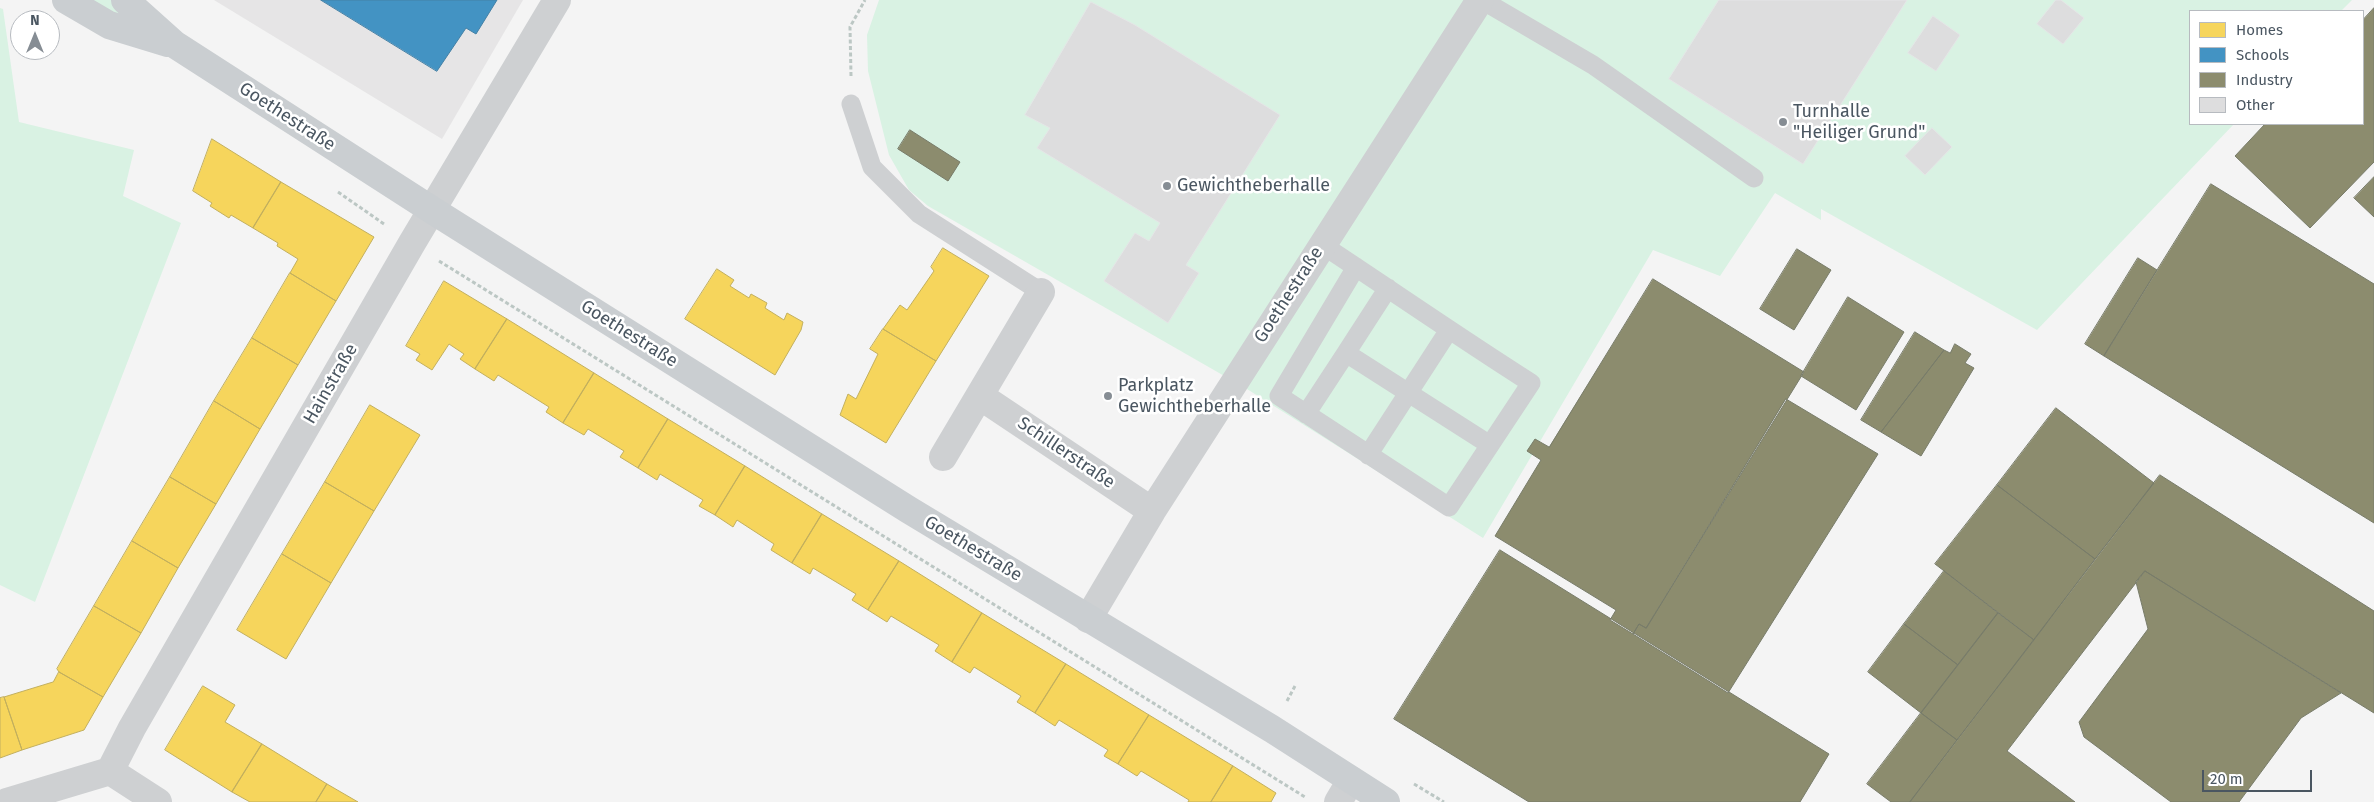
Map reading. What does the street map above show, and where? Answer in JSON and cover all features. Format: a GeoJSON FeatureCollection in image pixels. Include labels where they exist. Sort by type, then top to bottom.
{"type":"FeatureCollection","features":[{"type":"Feature","properties":{"kind":"main road","name":"Goethestraße"},"geometry":{"type":"LineString","coordinates":[[66,0],[109,25],[174,44]]}},
{"type":"Feature","properties":{"kind":"main road","name":"Goethestraße"},"geometry":{"type":"LineString","coordinates":[[124,0],[174,44],[432,210],[901,505],[1264,724],[1345,791],[1386,802]]}},
{"type":"Feature","properties":{"kind":"street","name":"Hainstraße"},"geometry":{"type":"LineString","coordinates":[[110,771],[132,728],[412,243],[558,0]]}},
{"type":"Feature","properties":{"kind":"street","name":"Goethestraße"},"geometry":{"type":"LineString","coordinates":[[1088,619],[1152,510],[1481,0]]}},
{"type":"Feature","properties":{"kind":"street"},"geometry":{"type":"LineString","coordinates":[[943,457],[1041,292]]}},
{"type":"Feature","properties":{"kind":"street","name":"Schillerstraße"},"geometry":{"type":"LineString","coordinates":[[980,396],[1152,510]]}},
{"type":"Feature","properties":{"kind":"street"},"geometry":{"type":"LineString","coordinates":[[7,802],[110,771],[158,802]]}},
{"type":"Feature","properties":{"kind":"lane"},"geometry":{"type":"LineString","coordinates":[[1481,0],[1593,65],[1754,178]]}},
{"type":"Feature","properties":{"kind":"lane"},"geometry":{"type":"LineString","coordinates":[[851,104],[872,167],[919,214],[1041,292]]}},
{"type":"Feature","properties":{"kind":"lane"},"geometry":{"type":"LineString","coordinates":[[1322,244],[1531,383],[1449,508],[1278,396],[1356,267]]}},
{"type":"Feature","properties":{"kind":"lane"},"geometry":{"type":"LineString","coordinates":[[1306,414],[1388,288]]}},
{"type":"Feature","properties":{"kind":"lane"},"geometry":{"type":"LineString","coordinates":[[1368,455],[1449,330]]}},
{"type":"Feature","properties":{"kind":"lane"},"geometry":{"type":"LineString","coordinates":[[1346,353],[1490,445]]}},
{"type":"Feature","properties":{"kind":"path"},"geometry":{"type":"LineString","coordinates":[[851,104],[850,27],[865,0]]}},
{"type":"Feature","properties":{"kind":"path"},"geometry":{"type":"LineString","coordinates":[[346,199],[485,291],[1306,797]]}},
{"type":"Feature","properties":{"kind":"shaded area"},"geometry":{"type":"Polygon","coordinates":[[[214,0],[523,0],[442,139],[214,0]]]}},
{"type":"Feature","properties":{"kind":"green space"},"geometry":{"type":"Polygon","coordinates":[[[87,0],[113,0],[124,17],[87,0]]]}},
{"type":"Feature","properties":{"kind":"green space"},"geometry":{"type":"Polygon","coordinates":[[[879,0],[2352,0],[2342,10],[2189,10],[2189,125],[2233,125],[2037,330],[1821,209],[1821,220],[1775,193],[1720,276],[1653,250],[1483,538],[1247,389],[928,206],[909,190],[889,155],[868,71],[867,35],[879,0]]]}},
{"type":"Feature","properties":{"kind":"green space"},"geometry":{"type":"Polygon","coordinates":[[[0,8],[3,9],[19,122],[134,150],[123,196],[181,223],[35,602],[0,585],[0,8]]]}},
{"type":"Feature","properties":{"kind":"building: Homes"},"geometry":{"type":"Polygon","coordinates":[[[212,139],[281,182],[253,228],[231,215],[229,218],[210,206],[212,203],[193,191],[212,139]]]}},
{"type":"Feature","properties":{"kind":"building: Homes"},"geometry":{"type":"Polygon","coordinates":[[[281,182],[374,237],[336,301],[290,273],[298,259],[277,246],[278,243],[253,228],[281,182]]]}},
{"type":"Feature","properties":{"kind":"building: Homes"},"geometry":{"type":"Polygon","coordinates":[[[943,248],[989,276],[936,361],[883,329],[900,305],[907,310],[934,271],[931,267],[943,248]]]}},
{"type":"Feature","properties":{"kind":"building: Homes"},"geometry":{"type":"Polygon","coordinates":[[[717,269],[734,280],[730,286],[749,298],[751,294],[767,303],[765,308],[784,320],[787,313],[803,322],[801,330],[775,375],[685,319],[717,269]]]}},
{"type":"Feature","properties":{"kind":"building: Homes"},"geometry":{"type":"Polygon","coordinates":[[[290,273],[336,301],[298,365],[252,338],[290,273]]]}},
{"type":"Feature","properties":{"kind":"building: Homes"},"geometry":{"type":"Polygon","coordinates":[[[444,281],[507,319],[475,369],[460,359],[464,354],[449,344],[432,370],[416,360],[420,354],[406,346],[444,281]]]}},
{"type":"Feature","properties":{"kind":"building: Homes"},"geometry":{"type":"Polygon","coordinates":[[[507,319],[594,373],[563,423],[546,412],[549,407],[498,375],[494,381],[475,369],[507,319]]]}},
{"type":"Feature","properties":{"kind":"building: Homes"},"geometry":{"type":"Polygon","coordinates":[[[883,329],[936,361],[886,443],[840,415],[848,394],[856,399],[878,354],[870,349],[883,329]]]}},
{"type":"Feature","properties":{"kind":"building: Homes"},"geometry":{"type":"Polygon","coordinates":[[[252,338],[298,365],[260,429],[214,401],[252,338]]]}},
{"type":"Feature","properties":{"kind":"building: Homes"},"geometry":{"type":"Polygon","coordinates":[[[594,373],[668,419],[638,468],[620,457],[624,451],[588,429],[584,435],[563,423],[594,373]]]}},
{"type":"Feature","properties":{"kind":"building: Homes"},"geometry":{"type":"Polygon","coordinates":[[[214,401],[260,429],[216,504],[170,477],[214,401]]]}},
{"type":"Feature","properties":{"kind":"building: Homes"},"geometry":{"type":"Polygon","coordinates":[[[370,405],[420,435],[374,511],[325,482],[370,405]]]}},
{"type":"Feature","properties":{"kind":"building: Homes"},"geometry":{"type":"Polygon","coordinates":[[[668,419],[745,466],[715,515],[699,506],[703,500],[660,474],[657,480],[638,468],[668,419]]]}},
{"type":"Feature","properties":{"kind":"building: Homes"},"geometry":{"type":"Polygon","coordinates":[[[745,466],[822,514],[792,563],[771,550],[774,544],[737,520],[733,527],[715,515],[745,466]]]}},
{"type":"Feature","properties":{"kind":"building: Homes"},"geometry":{"type":"Polygon","coordinates":[[[170,477],[216,504],[178,568],[132,541],[170,477]]]}},
{"type":"Feature","properties":{"kind":"building: Homes"},"geometry":{"type":"Polygon","coordinates":[[[325,482],[374,511],[331,583],[282,554],[325,482]]]}},
{"type":"Feature","properties":{"kind":"building: Homes"},"geometry":{"type":"Polygon","coordinates":[[[822,514],[899,561],[868,610],[852,600],[856,594],[813,568],[810,574],[792,563],[822,514]]]}},
{"type":"Feature","properties":{"kind":"building: Homes"},"geometry":{"type":"Polygon","coordinates":[[[132,541],[178,568],[141,633],[94,606],[132,541]]]}},
{"type":"Feature","properties":{"kind":"building: Homes"},"geometry":{"type":"Polygon","coordinates":[[[282,554],[331,583],[286,659],[237,630],[282,554]]]}},
{"type":"Feature","properties":{"kind":"building: Homes"},"geometry":{"type":"Polygon","coordinates":[[[899,561],[982,613],[952,662],[935,651],[939,645],[891,616],[887,622],[868,610],[899,561]]]}},
{"type":"Feature","properties":{"kind":"building: Homes"},"geometry":{"type":"Polygon","coordinates":[[[94,606],[141,633],[103,697],[59,672],[57,669],[94,606]]]}},
{"type":"Feature","properties":{"kind":"building: Homes"},"geometry":{"type":"Polygon","coordinates":[[[982,613],[1066,664],[1035,713],[1017,702],[1021,696],[974,667],[970,673],[952,662],[982,613]]]}},
{"type":"Feature","properties":{"kind":"building: Homes"},"geometry":{"type":"Polygon","coordinates":[[[1066,664],[1149,715],[1118,764],[1104,756],[1108,750],[1059,720],[1055,726],[1035,713],[1066,664]]]}},
{"type":"Feature","properties":{"kind":"building: Homes"},"geometry":{"type":"Polygon","coordinates":[[[59,672],[103,697],[84,730],[22,750],[4,697],[53,682],[59,672]]]}},
{"type":"Feature","properties":{"kind":"building: Homes"},"geometry":{"type":"Polygon","coordinates":[[[203,686],[235,705],[225,722],[262,744],[232,792],[165,750],[203,686]]]}},
{"type":"Feature","properties":{"kind":"building: Homes"},"geometry":{"type":"Polygon","coordinates":[[[4,697],[22,750],[0,758],[0,698],[4,697]]]}},
{"type":"Feature","properties":{"kind":"building: Homes"},"geometry":{"type":"Polygon","coordinates":[[[1149,715],[1233,766],[1211,802],[1188,802],[1189,800],[1141,771],[1137,776],[1118,764],[1149,715]]]}},
{"type":"Feature","properties":{"kind":"building: Homes"},"geometry":{"type":"Polygon","coordinates":[[[262,744],[327,784],[316,802],[250,802],[232,792],[262,744]]]}},
{"type":"Feature","properties":{"kind":"building: Homes"},"geometry":{"type":"Polygon","coordinates":[[[1233,766],[1276,793],[1271,802],[1211,802],[1233,766]]]}},
{"type":"Feature","properties":{"kind":"building: Homes"},"geometry":{"type":"Polygon","coordinates":[[[327,784],[358,802],[316,802],[327,784]]]}},
{"type":"Feature","properties":{"kind":"building: Schools"},"geometry":{"type":"Polygon","coordinates":[[[321,0],[497,0],[476,34],[466,28],[437,71],[321,0]]]}},
{"type":"Feature","properties":{"kind":"building: Industry"},"geometry":{"type":"Polygon","coordinates":[[[2374,8],[2374,162],[2310,228],[2235,156],[2264,125],[2364,125],[2364,19],[2374,8]]]}},
{"type":"Feature","properties":{"kind":"building: Industry"},"geometry":{"type":"Polygon","coordinates":[[[910,130],[960,162],[948,181],[898,149],[910,130]]]}},
{"type":"Feature","properties":{"kind":"building: Industry"},"geometry":{"type":"Polygon","coordinates":[[[2374,177],[2374,217],[2354,198],[2374,177]]]}},
{"type":"Feature","properties":{"kind":"building: Industry"},"geometry":{"type":"Polygon","coordinates":[[[2211,184],[2374,284],[2374,523],[2104,356],[2211,184]]]}},
{"type":"Feature","properties":{"kind":"building: Industry"},"geometry":{"type":"Polygon","coordinates":[[[1797,249],[1831,270],[1794,330],[1760,309],[1797,249]]]}},
{"type":"Feature","properties":{"kind":"building: Industry"},"geometry":{"type":"Polygon","coordinates":[[[2138,258],[2157,270],[2104,356],[2085,344],[2138,258]]]}},
{"type":"Feature","properties":{"kind":"building: Industry"},"geometry":{"type":"Polygon","coordinates":[[[1653,279],[1804,372],[1646,628],[1639,624],[1633,634],[1610,620],[1616,610],[1495,536],[1541,460],[1527,451],[1535,439],[1549,447],[1653,279]]]}},
{"type":"Feature","properties":{"kind":"building: Industry"},"geometry":{"type":"Polygon","coordinates":[[[1848,297],[1904,332],[1856,410],[1801,376],[1848,297]]]}},
{"type":"Feature","properties":{"kind":"building: Industry"},"geometry":{"type":"Polygon","coordinates":[[[1915,332],[1944,350],[1881,432],[1861,420],[1915,332]]]}},
{"type":"Feature","properties":{"kind":"building: Industry"},"geometry":{"type":"Polygon","coordinates":[[[1955,344],[1971,354],[1965,363],[1974,368],[1921,456],[1881,432],[1944,350],[1950,353],[1955,344]]]}},
{"type":"Feature","properties":{"kind":"building: Industry"},"geometry":{"type":"Polygon","coordinates":[[[1786,399],[1878,454],[1728,693],[1633,634],[1639,624],[1646,628],[1786,399]]]}},
{"type":"Feature","properties":{"kind":"building: Industry"},"geometry":{"type":"Polygon","coordinates":[[[2056,408],[2154,483],[2095,559],[1997,485],[2056,408]]]}},
{"type":"Feature","properties":{"kind":"building: Industry"},"geometry":{"type":"Polygon","coordinates":[[[2160,475],[2374,611],[2374,713],[2145,571],[2007,751],[2075,802],[1910,802],[2160,475]]]}},
{"type":"Feature","properties":{"kind":"building: Industry"},"geometry":{"type":"Polygon","coordinates":[[[1997,485],[2095,559],[2034,640],[1935,564],[1997,485]]]}},
{"type":"Feature","properties":{"kind":"building: Industry"},"geometry":{"type":"Polygon","coordinates":[[[1500,550],[1829,754],[1800,802],[1529,802],[1394,719],[1500,550]]]}},
{"type":"Feature","properties":{"kind":"building: Industry"},"geometry":{"type":"Polygon","coordinates":[[[1944,571],[1998,613],[1958,665],[1904,624],[1944,571]]]}},
{"type":"Feature","properties":{"kind":"building: Industry"},"geometry":{"type":"Polygon","coordinates":[[[2145,571],[2341,693],[2301,718],[2239,802],[2171,802],[2084,737],[2079,722],[2148,629],[2136,582],[2145,571]]]}},
{"type":"Feature","properties":{"kind":"building: Industry"},"geometry":{"type":"Polygon","coordinates":[[[1998,613],[2034,640],[1957,740],[1921,713],[1998,613]]]}},
{"type":"Feature","properties":{"kind":"building: Industry"},"geometry":{"type":"Polygon","coordinates":[[[1904,624],[1958,665],[1921,713],[1868,672],[1904,624]]]}},
{"type":"Feature","properties":{"kind":"building: Industry"},"geometry":{"type":"Polygon","coordinates":[[[1921,713],[1957,740],[1910,802],[1891,802],[1867,784],[1921,713]]]}},
{"type":"Feature","properties":{"kind":"building: Other","name":"Turnhalle \"Heiliger Grund\""},"geometry":{"type":"Polygon","coordinates":[[[1719,0],[1907,0],[1803,164],[1669,79],[1719,0]]]}},
{"type":"Feature","properties":{"kind":"building: Other"},"geometry":{"type":"Polygon","coordinates":[[[2056,0],[2061,0],[2084,18],[2063,44],[2037,24],[2056,0]]]}},
{"type":"Feature","properties":{"kind":"building: Other","name":"Gewichtheberhalle"},"geometry":{"type":"Polygon","coordinates":[[[1091,2],[1135,25],[1280,115],[1186,265],[1199,273],[1168,323],[1104,281],[1135,233],[1149,241],[1160,223],[1037,148],[1050,128],[1025,115],[1091,2]]]}},
{"type":"Feature","properties":{"kind":"building: Other"},"geometry":{"type":"Polygon","coordinates":[[[1933,16],[1960,35],[1936,71],[1908,53],[1933,16]]]}},
{"type":"Feature","properties":{"kind":"building: Other"},"geometry":{"type":"Polygon","coordinates":[[[1932,128],[1952,147],[1925,175],[1905,156],[1932,128]]]}},
{"type":"Feature","properties":{"kind":"place","name":"Turnhalle \"Heiliger Grund\""},"geometry":{"type":"Point","coordinates":[1783,122]}},
{"type":"Feature","properties":{"kind":"place","name":"Gewichtheberhalle"},"geometry":{"type":"Point","coordinates":[1167,186]}},
{"type":"Feature","properties":{"kind":"place","name":"Parkplatz Gewichtheberhalle"},"geometry":{"type":"Point","coordinates":[1108,396]}}]}
